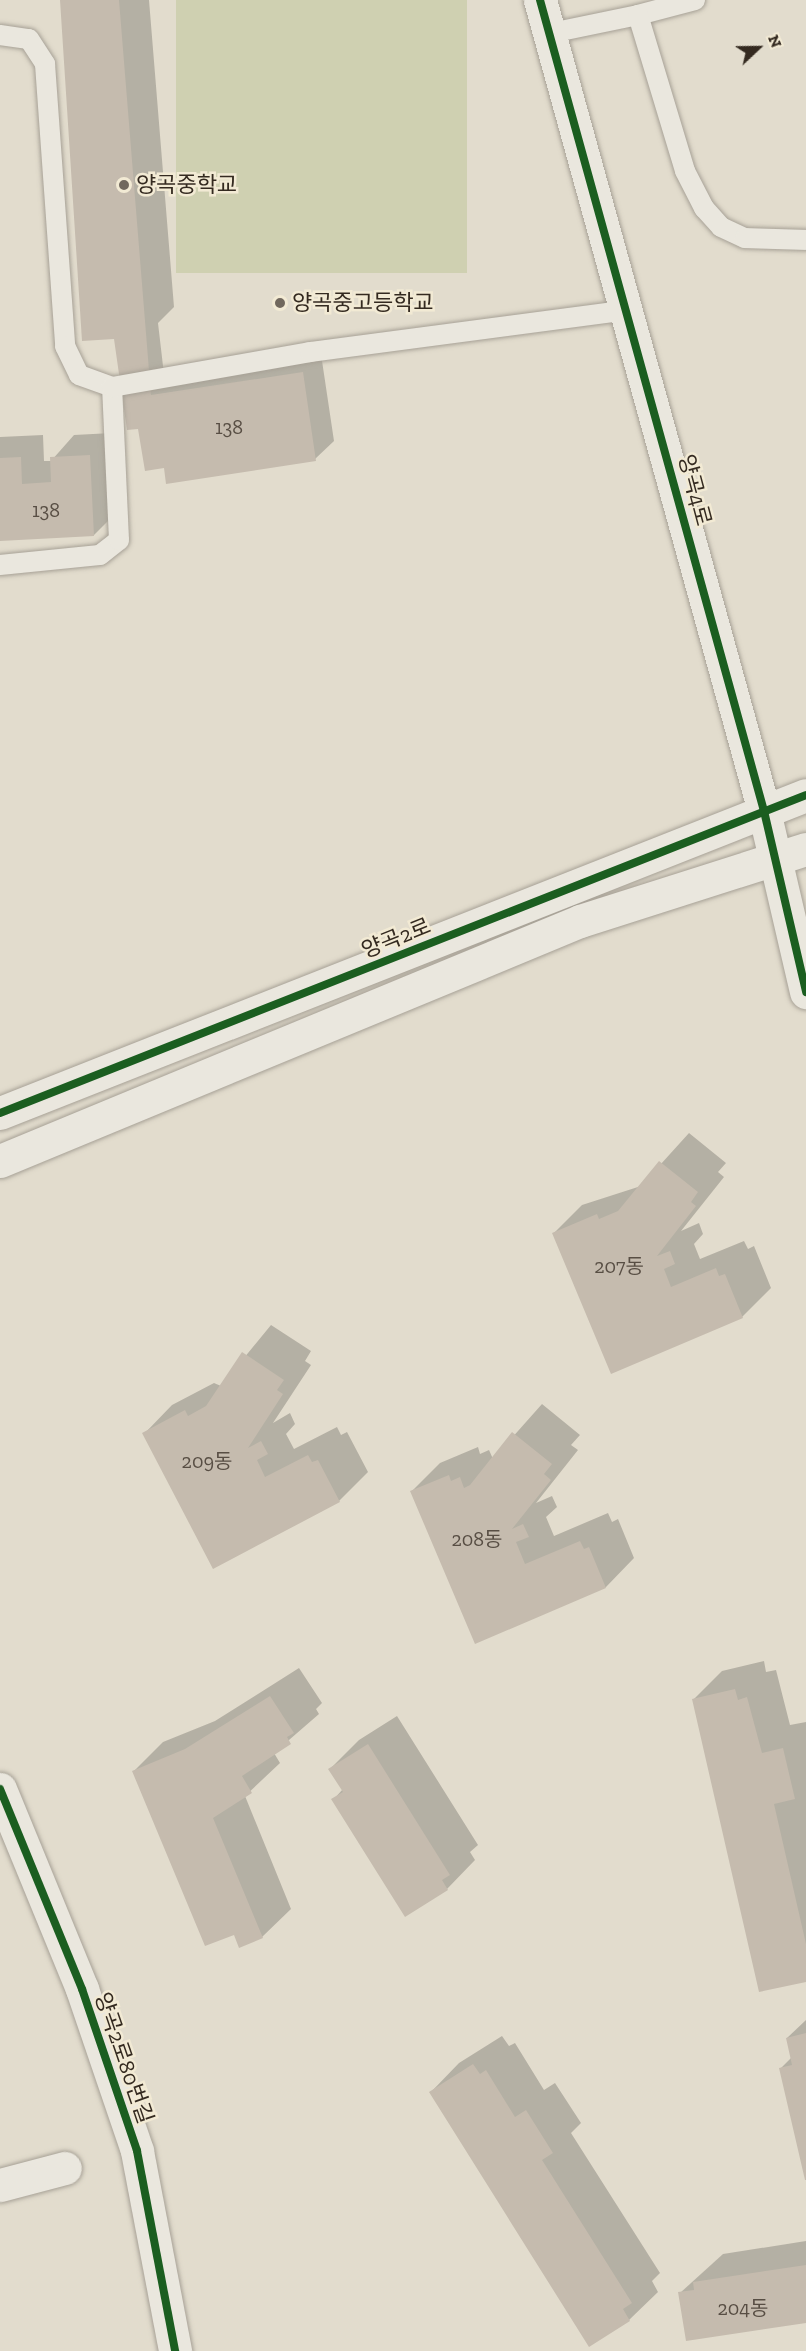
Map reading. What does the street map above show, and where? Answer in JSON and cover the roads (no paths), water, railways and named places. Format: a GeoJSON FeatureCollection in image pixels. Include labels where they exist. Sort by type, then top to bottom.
{"type":"FeatureCollection","features":[{"type":"Feature","properties":{"kind":"street","name":"양곡4로"},"geometry":{"type":"LineString","coordinates":[[540,0],[551,33],[764,811],[806,992]]}},
{"type":"Feature","properties":{"kind":"street","name":"양곡2로"},"geometry":{"type":"LineString","coordinates":[[0,1113],[806,795]]}},
{"type":"Feature","properties":{"kind":"street"},"geometry":{"type":"LineString","coordinates":[[0,1161],[580,921],[806,849]]}},
{"type":"Feature","properties":{"kind":"street","name":"양곡2로80번길"},"geometry":{"type":"LineString","coordinates":[[0,1789],[82,1989],[126,2117],[175,2351]]}},
{"type":"Feature","properties":{"kind":"street"},"geometry":{"type":"LineString","coordinates":[[0,2185],[65,2168]]}},
{"type":"Feature","properties":{"kind":"lane"},"geometry":{"type":"LineString","coordinates":[[551,33],[638,15],[695,0]]}},
{"type":"Feature","properties":{"kind":"lane"},"geometry":{"type":"LineString","coordinates":[[638,15],[685,171],[704,208],[721,227],[745,238],[806,240]]}},
{"type":"Feature","properties":{"kind":"lane"},"geometry":{"type":"LineString","coordinates":[[0,36],[29,39],[45,64],[65,346],[79,375],[112,387],[310,352],[627,310]]}},
{"type":"Feature","properties":{"kind":"lane"},"geometry":{"type":"LineString","coordinates":[[0,564],[100,555],[119,540],[112,387]]}},
{"type":"Feature","properties":{"kind":"place","name":"양곡중학교"},"geometry":{"type":"Point","coordinates":[124,185]}},
{"type":"Feature","properties":{"kind":"place","name":"양곡중고등학교"},"geometry":{"type":"Point","coordinates":[280,303]}}]}
